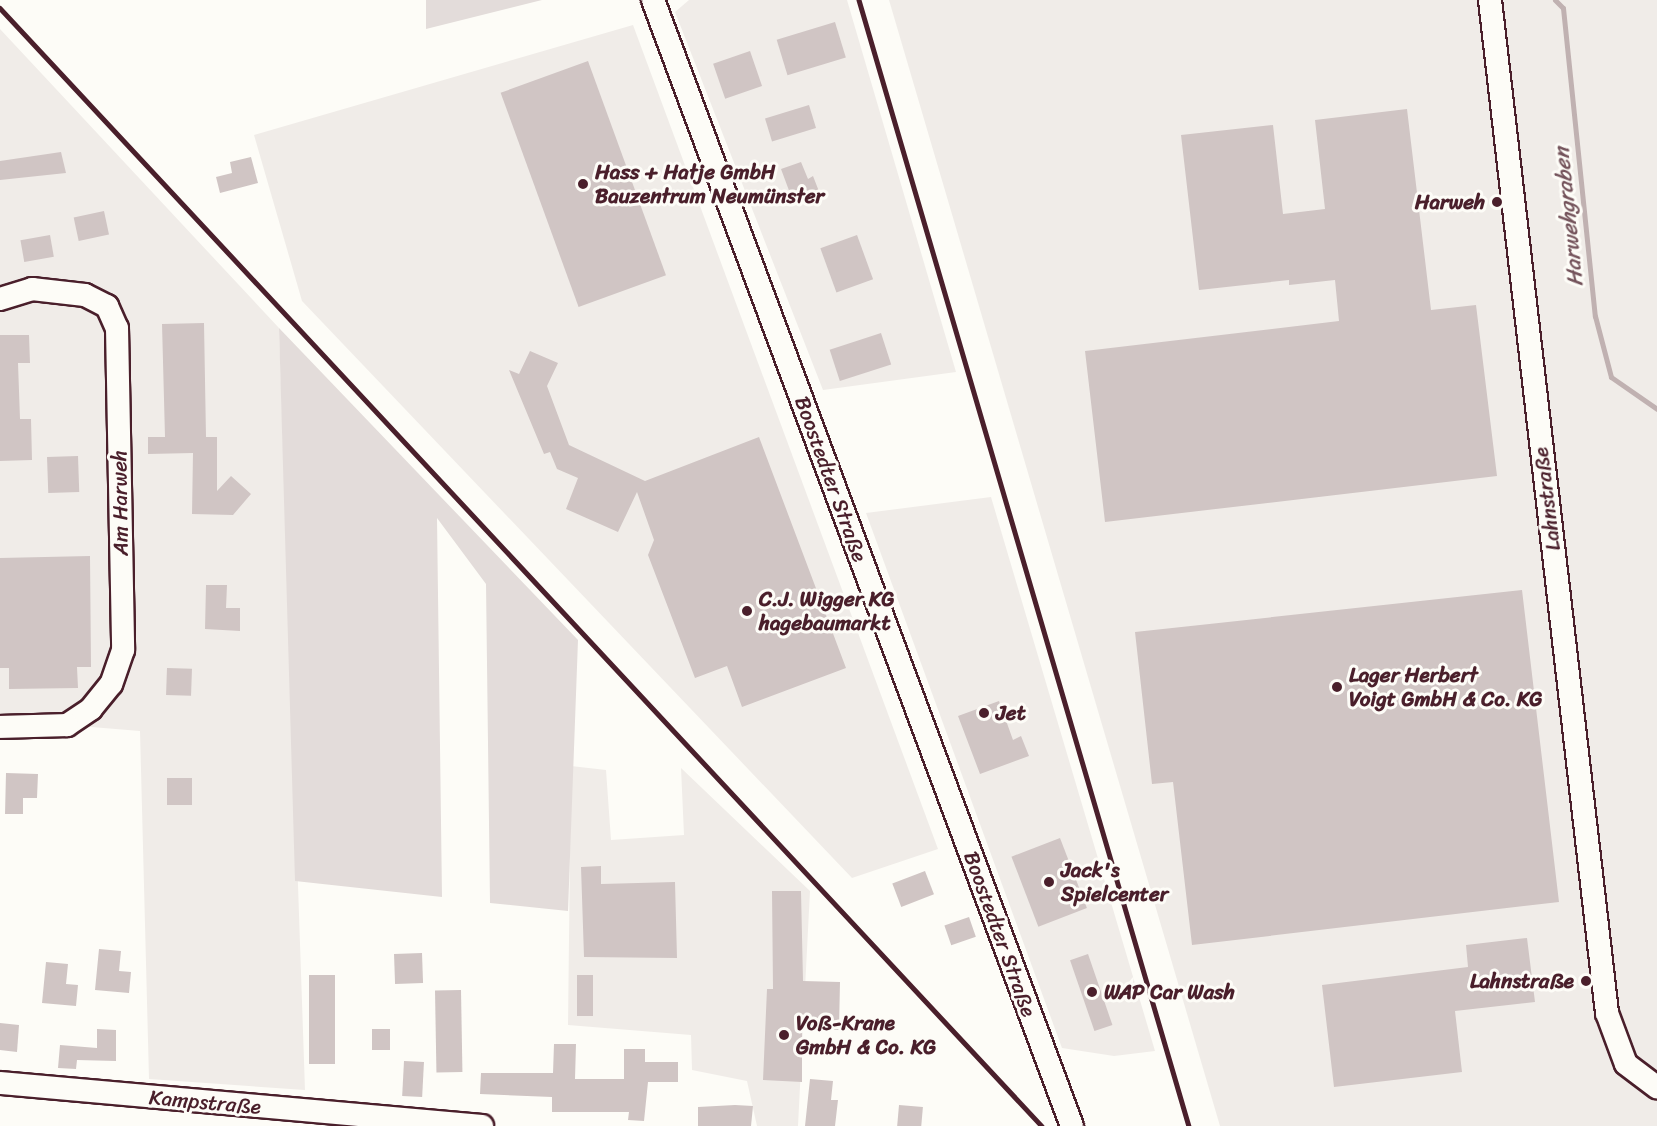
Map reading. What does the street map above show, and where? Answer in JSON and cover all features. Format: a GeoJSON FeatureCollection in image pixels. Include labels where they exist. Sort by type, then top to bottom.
{"type":"FeatureCollection","features":[{"type":"Feature","properties":{"kind":"street","name":"Boostedter Straße"},"geometry":{"type":"LineString","coordinates":[[653,0],[1072,1126]]}},
{"type":"Feature","properties":{"kind":"street","name":"Lahnstraße"},"geometry":{"type":"LineString","coordinates":[[1490,0],[1607,1013],[1626,1064],[1657,1087]]}},
{"type":"Feature","properties":{"kind":"street","name":"Am Harweh"},"geometry":{"type":"LineString","coordinates":[[0,299],[32,289],[85,295],[107,306],[117,328],[123,650],[111,684],[92,709],[67,725],[0,727]]}},
{"type":"Feature","properties":{"kind":"street","name":"Kampstraße"},"geometry":{"type":"LineString","coordinates":[[0,1083],[245,1116],[482,1126]]}},
{"type":"Feature","properties":{"kind":"shaded area"},"geometry":{"type":"Polygon","coordinates":[[[426,0],[542,0],[426,29],[426,0]]]}},
{"type":"Feature","properties":{"kind":"shaded area"},"geometry":{"type":"Polygon","coordinates":[[[689,0],[847,0],[956,372],[823,390],[675,12],[689,0]]]}},
{"type":"Feature","properties":{"kind":"shaded area"},"geometry":{"type":"Polygon","coordinates":[[[889,0],[1657,0],[1657,1126],[1220,1126],[889,0]]]}},
{"type":"Feature","properties":{"kind":"shaded area"},"geometry":{"type":"Polygon","coordinates":[[[633,25],[938,849],[852,878],[302,301],[254,135],[633,25]]]}},
{"type":"Feature","properties":{"kind":"shaded area"},"geometry":{"type":"Polygon","coordinates":[[[0,29],[279,328],[305,1090],[149,1079],[140,731],[67,725],[0,727],[0,29]]]}},
{"type":"Feature","properties":{"kind":"shaded area"},"geometry":{"type":"Polygon","coordinates":[[[279,328],[578,640],[568,911],[490,903],[486,584],[437,518],[442,897],[295,881],[279,328]]]}},
{"type":"Feature","properties":{"kind":"shaded area"},"geometry":{"type":"Polygon","coordinates":[[[991,497],[1155,1051],[1114,1056],[1062,1048],[866,513],[991,497]]]}},
{"type":"Feature","properties":{"kind":"shaded area"},"geometry":{"type":"Polygon","coordinates":[[[571,766],[606,770],[611,840],[684,835],[681,768],[810,891],[798,1126],[757,1126],[747,1081],[692,1070],[691,1035],[568,1025],[571,766]]]}},
{"type":"Feature","properties":{"kind":"building"},"geometry":{"type":"Polygon","coordinates":[[[835,22],[846,57],[787,75],[777,40],[835,22]]]}},
{"type":"Feature","properties":{"kind":"building"},"geometry":{"type":"Polygon","coordinates":[[[750,51],[762,86],[725,99],[713,64],[750,51]]]}},
{"type":"Feature","properties":{"kind":"building","name":"Hass + Hatje GmbH Bauzentrum Neumünster"},"geometry":{"type":"Polygon","coordinates":[[[588,61],[666,275],[579,307],[501,93],[588,61]]]}},
{"type":"Feature","properties":{"kind":"building"},"geometry":{"type":"Polygon","coordinates":[[[809,105],[816,128],[772,141],[765,118],[809,105]]]}},
{"type":"Feature","properties":{"kind":"building"},"geometry":{"type":"Polygon","coordinates":[[[1407,109],[1431,310],[1476,305],[1497,476],[1105,522],[1085,351],[1339,321],[1335,280],[1289,285],[1289,280],[1199,290],[1181,135],[1273,125],[1283,214],[1325,209],[1315,120],[1407,109]]]}},
{"type":"Feature","properties":{"kind":"building"},"geometry":{"type":"Polygon","coordinates":[[[61,152],[66,173],[0,180],[0,161],[61,152]]]}},
{"type":"Feature","properties":{"kind":"building"},"geometry":{"type":"Polygon","coordinates":[[[251,157],[258,183],[220,193],[216,177],[232,173],[230,162],[251,157]]]}},
{"type":"Feature","properties":{"kind":"building"},"geometry":{"type":"Polygon","coordinates":[[[801,162],[808,179],[813,176],[820,194],[794,204],[781,169],[801,162]]]}},
{"type":"Feature","properties":{"kind":"building"},"geometry":{"type":"Polygon","coordinates":[[[104,211],[109,234],[79,241],[74,217],[104,211]]]}},
{"type":"Feature","properties":{"kind":"building"},"geometry":{"type":"Polygon","coordinates":[[[50,235],[54,257],[24,262],[20,240],[50,235]]]}},
{"type":"Feature","properties":{"kind":"building"},"geometry":{"type":"Polygon","coordinates":[[[857,235],[873,279],[836,293],[820,248],[857,235]]]}},
{"type":"Feature","properties":{"kind":"building"},"geometry":{"type":"Polygon","coordinates":[[[204,323],[206,437],[217,437],[217,491],[231,476],[251,494],[233,515],[192,514],[193,453],[148,454],[148,437],[165,437],[162,324],[204,323]]]}},
{"type":"Feature","properties":{"kind":"building"},"geometry":{"type":"Polygon","coordinates":[[[881,333],[891,364],[840,381],[830,350],[881,333]]]}},
{"type":"Feature","properties":{"kind":"building"},"geometry":{"type":"Polygon","coordinates":[[[0,335],[29,335],[30,363],[18,363],[20,419],[31,419],[32,460],[0,461],[0,335]]]}},
{"type":"Feature","properties":{"kind":"building","name":"C.J. Wigger KG hagebaumarkt"},"geometry":{"type":"Polygon","coordinates":[[[530,351],[558,363],[547,386],[569,445],[645,481],[759,437],[846,668],[742,707],[727,666],[695,678],[648,555],[654,540],[637,492],[618,532],[566,509],[578,478],[557,469],[550,452],[544,454],[509,370],[519,374],[530,351]]]}},
{"type":"Feature","properties":{"kind":"building"},"geometry":{"type":"Polygon","coordinates":[[[78,456],[79,492],[48,493],[47,457],[78,456]]]}},
{"type":"Feature","properties":{"kind":"building"},"geometry":{"type":"Polygon","coordinates":[[[90,556],[91,667],[77,667],[78,688],[9,689],[9,668],[0,668],[0,558],[90,556]]]}},
{"type":"Feature","properties":{"kind":"building"},"geometry":{"type":"Polygon","coordinates":[[[206,585],[227,585],[226,608],[240,608],[240,631],[205,629],[206,585]]]}},
{"type":"Feature","properties":{"kind":"building"},"geometry":{"type":"Polygon","coordinates":[[[1522,590],[1559,902],[1192,945],[1173,782],[1152,784],[1135,632],[1522,590]]]}},
{"type":"Feature","properties":{"kind":"building"},"geometry":{"type":"Polygon","coordinates":[[[167,668],[192,669],[191,696],[166,695],[167,668]]]}},
{"type":"Feature","properties":{"kind":"building"},"geometry":{"type":"Polygon","coordinates":[[[999,701],[1013,740],[1021,736],[1029,756],[980,774],[958,716],[999,701]]]}},
{"type":"Feature","properties":{"kind":"building"},"geometry":{"type":"Polygon","coordinates":[[[6,773],[38,774],[37,798],[23,798],[23,814],[5,814],[6,773]]]}},
{"type":"Feature","properties":{"kind":"building"},"geometry":{"type":"Polygon","coordinates":[[[167,778],[192,778],[192,805],[167,805],[167,778]]]}},
{"type":"Feature","properties":{"kind":"building","name":"Jack's Spielcenter"},"geometry":{"type":"Polygon","coordinates":[[[1060,838],[1087,908],[1038,927],[1011,857],[1060,838]]]}},
{"type":"Feature","properties":{"kind":"building"},"geometry":{"type":"Polygon","coordinates":[[[601,866],[601,884],[675,882],[677,958],[584,957],[581,867],[601,866]]]}},
{"type":"Feature","properties":{"kind":"building"},"geometry":{"type":"Polygon","coordinates":[[[925,871],[934,894],[901,907],[892,884],[925,871]]]}},
{"type":"Feature","properties":{"kind":"building"},"geometry":{"type":"Polygon","coordinates":[[[772,891],[801,891],[803,981],[840,982],[839,1030],[802,1030],[802,1082],[763,1080],[767,989],[773,989],[772,891]]]}},
{"type":"Feature","properties":{"kind":"building"},"geometry":{"type":"Polygon","coordinates":[[[969,917],[976,937],[951,945],[944,925],[969,917]]]}},
{"type":"Feature","properties":{"kind":"building"},"geometry":{"type":"Polygon","coordinates":[[[1527,938],[1535,1002],[1455,1011],[1462,1072],[1334,1087],[1322,985],[1468,967],[1466,945],[1527,938]]]}},
{"type":"Feature","properties":{"kind":"building"},"geometry":{"type":"Polygon","coordinates":[[[99,949],[121,951],[119,971],[131,972],[129,993],[95,990],[99,949]]]}},
{"type":"Feature","properties":{"kind":"building"},"geometry":{"type":"Polygon","coordinates":[[[422,953],[423,983],[395,984],[394,954],[422,953]]]}},
{"type":"Feature","properties":{"kind":"building","name":"WAP Car Wash"},"geometry":{"type":"Polygon","coordinates":[[[1088,954],[1112,1025],[1094,1031],[1070,960],[1088,954]]]}},
{"type":"Feature","properties":{"kind":"building"},"geometry":{"type":"Polygon","coordinates":[[[46,962],[68,964],[66,984],[78,985],[76,1006],[42,1003],[46,962]]]}},
{"type":"Feature","properties":{"kind":"building"},"geometry":{"type":"Polygon","coordinates":[[[309,975],[335,975],[335,1064],[309,1064],[309,975]]]}},
{"type":"Feature","properties":{"kind":"building"},"geometry":{"type":"Polygon","coordinates":[[[577,975],[593,975],[593,1016],[577,1016],[577,975]]]}},
{"type":"Feature","properties":{"kind":"building"},"geometry":{"type":"Polygon","coordinates":[[[435,990],[461,990],[462,1072],[436,1072],[435,990]]]}},
{"type":"Feature","properties":{"kind":"building"},"geometry":{"type":"Polygon","coordinates":[[[0,1023],[19,1025],[17,1052],[0,1050],[0,1023]]]}},
{"type":"Feature","properties":{"kind":"building"},"geometry":{"type":"Polygon","coordinates":[[[97,1029],[116,1030],[116,1061],[77,1060],[76,1069],[58,1068],[60,1045],[97,1048],[97,1029]]]}},
{"type":"Feature","properties":{"kind":"building"},"geometry":{"type":"Polygon","coordinates":[[[372,1029],[390,1029],[390,1050],[372,1050],[372,1029]]]}},
{"type":"Feature","properties":{"kind":"building"},"geometry":{"type":"Polygon","coordinates":[[[554,1044],[576,1044],[575,1079],[624,1079],[624,1049],[645,1049],[645,1062],[678,1062],[678,1082],[648,1082],[644,1121],[628,1120],[629,1112],[552,1112],[552,1097],[480,1094],[481,1073],[553,1073],[554,1044]]]}},
{"type":"Feature","properties":{"kind":"building"},"geometry":{"type":"Polygon","coordinates":[[[404,1061],[424,1062],[422,1097],[402,1096],[404,1061]]]}},
{"type":"Feature","properties":{"kind":"building"},"geometry":{"type":"Polygon","coordinates":[[[810,1079],[833,1081],[831,1100],[838,1100],[835,1126],[805,1126],[810,1079]]]}},
{"type":"Feature","properties":{"kind":"building"},"geometry":{"type":"Polygon","coordinates":[[[899,1105],[923,1107],[921,1126],[897,1126],[899,1105]]]}},
{"type":"Feature","properties":{"kind":"building"},"geometry":{"type":"Polygon","coordinates":[[[753,1106],[751,1126],[698,1126],[698,1107],[753,1106]]]}},
{"type":"Feature","properties":{"kind":"waterway","name":"Harwehgraben"},"geometry":{"type":"LineString","coordinates":[[1555,0],[1563,8],[1595,316],[1611,377],[1657,409]]}},
{"type":"Feature","properties":{"kind":"railway"},"geometry":{"type":"LineString","coordinates":[[859,0],[1189,1126]]}},
{"type":"Feature","properties":{"kind":"railway"},"geometry":{"type":"LineString","coordinates":[[0,8],[1042,1126]]}},
{"type":"Feature","properties":{"kind":"place","name":"Hass + Hatje GmbH Bauzentrum Neumünster"},"geometry":{"type":"Point","coordinates":[583,184]}},
{"type":"Feature","properties":{"kind":"place","name":"Harweh"},"geometry":{"type":"Point","coordinates":[1497,202]}},
{"type":"Feature","properties":{"kind":"place","name":"C.J. Wigger KG hagebaumarkt"},"geometry":{"type":"Point","coordinates":[747,611]}},
{"type":"Feature","properties":{"kind":"place","name":"Lager Herbert Voigt GmbH & Co. KG"},"geometry":{"type":"Point","coordinates":[1337,687]}},
{"type":"Feature","properties":{"kind":"place","name":"Jet"},"geometry":{"type":"Point","coordinates":[984,713]}},
{"type":"Feature","properties":{"kind":"place","name":"Jack's Spielcenter"},"geometry":{"type":"Point","coordinates":[1049,882]}},
{"type":"Feature","properties":{"kind":"place","name":"Lahnstraße"},"geometry":{"type":"Point","coordinates":[1586,981]}},
{"type":"Feature","properties":{"kind":"place","name":"WAP Car Wash"},"geometry":{"type":"Point","coordinates":[1092,992]}},
{"type":"Feature","properties":{"kind":"place","name":"Voß-Krane GmbH & Co. KG"},"geometry":{"type":"Point","coordinates":[784,1035]}}]}
